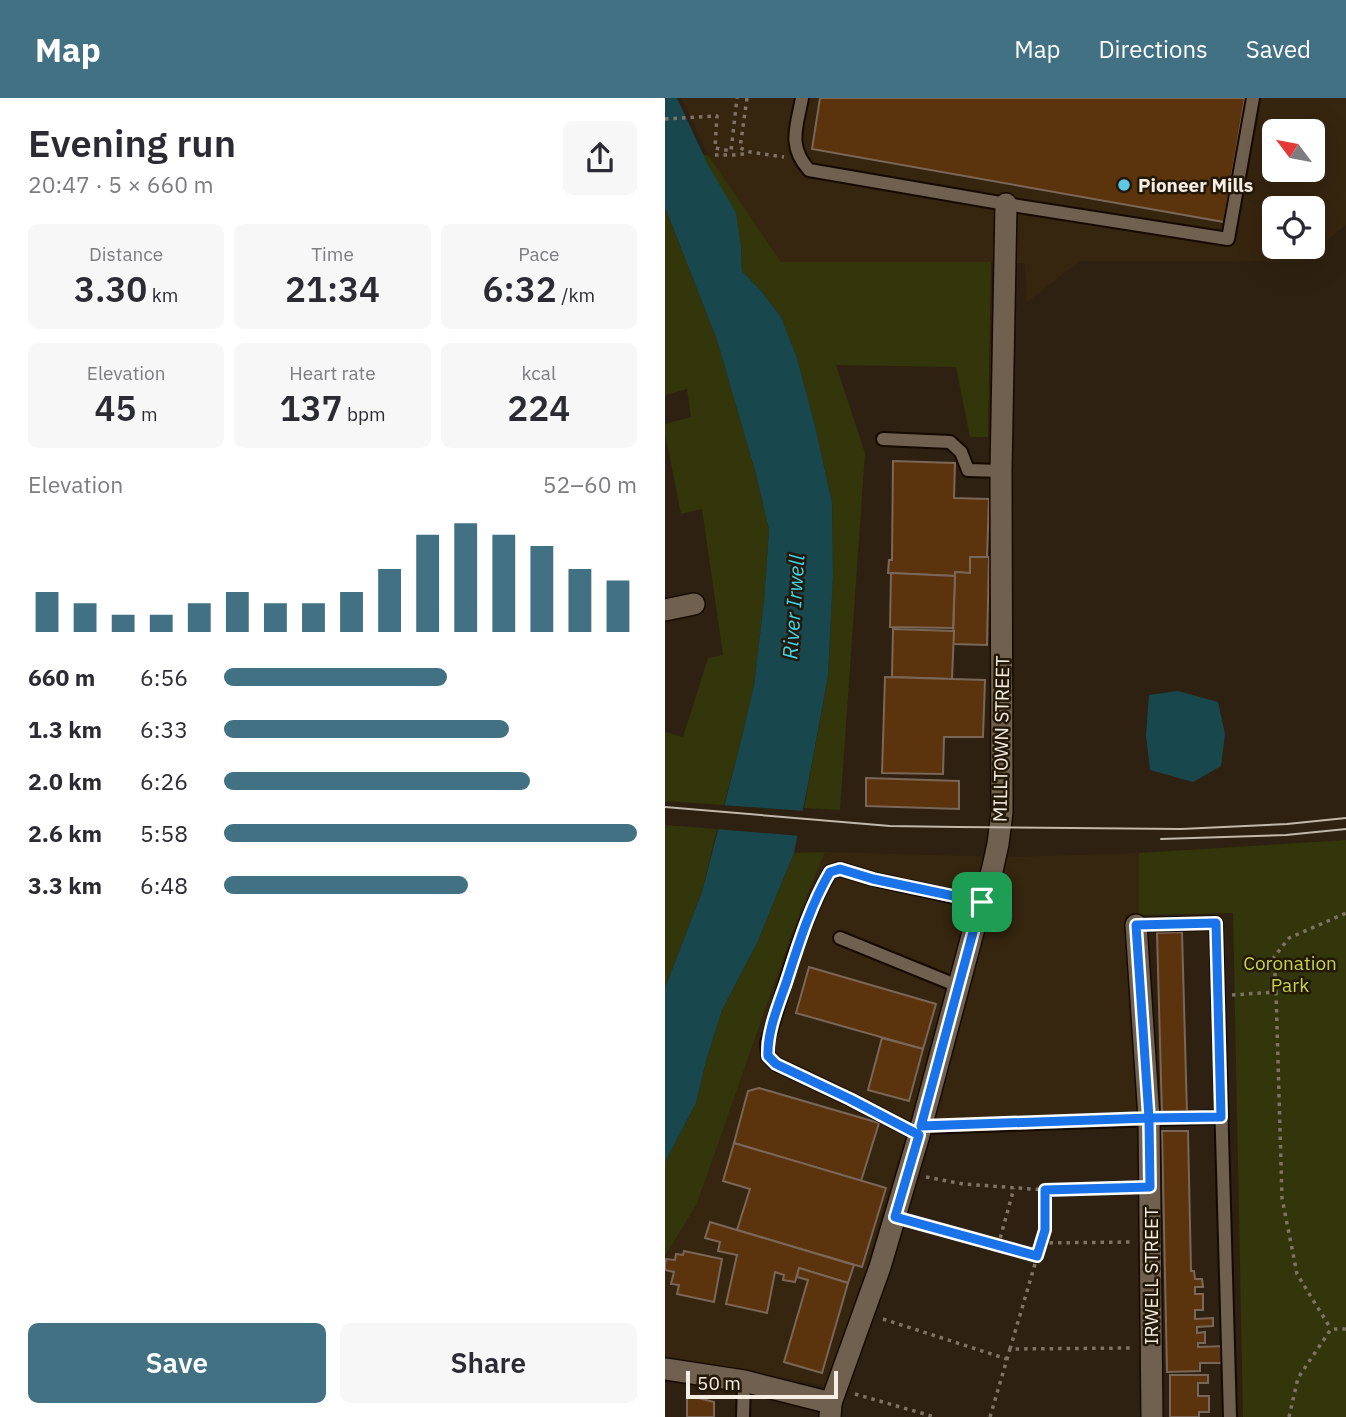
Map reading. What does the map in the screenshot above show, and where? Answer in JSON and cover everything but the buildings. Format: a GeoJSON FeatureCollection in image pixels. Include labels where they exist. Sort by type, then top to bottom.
{"type":"FeatureCollection","features":[{"type":"Feature","properties":{"kind":"street","name":"MILLTOWN STREET"},"geometry":{"type":"LineString","coordinates":[[833,1403],[880,1267],[908,1173],[998,844],[1002,812],[1001,471],[1006,204]]}},
{"type":"Feature","properties":{"kind":"street"},"geometry":{"type":"LineString","coordinates":[[665,610],[694,604]]}},
{"type":"Feature","properties":{"kind":"street","name":"IRWELL STREET"},"geometry":{"type":"LineString","coordinates":[[1136,925],[1149,1118],[1153,1417]]}},
{"type":"Feature","properties":{"kind":"street"},"geometry":{"type":"LineString","coordinates":[[665,1369],[744,1381],[833,1403]]}},
{"type":"Feature","properties":{"kind":"lane"},"geometry":{"type":"LineString","coordinates":[[802,98],[794,140],[799,159],[809,170],[1228,239],[1253,98]]}},
{"type":"Feature","properties":{"kind":"lane"},"geometry":{"type":"LineString","coordinates":[[883,439],[950,442],[961,452],[968,470],[1001,471]]}},
{"type":"Feature","properties":{"kind":"lane"},"geometry":{"type":"LineString","coordinates":[[982,902],[873,879],[840,869],[830,872],[797,950],[767,1043],[768,1056],[776,1064],[920,1131],[1149,1118],[1221,1117]]}},
{"type":"Feature","properties":{"kind":"lane"},"geometry":{"type":"LineString","coordinates":[[1136,925],[1216,923],[1230,1417]]}},
{"type":"Feature","properties":{"kind":"lane"},"geometry":{"type":"LineString","coordinates":[[840,938],[958,986]]}},
{"type":"Feature","properties":{"kind":"lane"},"geometry":{"type":"LineString","coordinates":[[743,1417],[744,1381]]}},
{"type":"Feature","properties":{"kind":"path"},"geometry":{"type":"LineString","coordinates":[[665,119],[717,117],[715,148],[731,152],[737,98]]}},
{"type":"Feature","properties":{"kind":"path"},"geometry":{"type":"LineString","coordinates":[[747,98],[740,148],[799,159]]}},
{"type":"Feature","properties":{"kind":"path"},"geometry":{"type":"LineString","coordinates":[[715,155],[750,152]]}},
{"type":"Feature","properties":{"kind":"path"},"geometry":{"type":"LineString","coordinates":[[1331,1329],[1297,1273],[1282,1198],[1274,957],[1289,938],[1346,913]]}},
{"type":"Feature","properties":{"kind":"path"},"geometry":{"type":"LineString","coordinates":[[1218,996],[1276,992]]}},
{"type":"Feature","properties":{"kind":"path"},"geometry":{"type":"LineString","coordinates":[[908,1173],[963,1184],[1045,1190],[1150,1187]]}},
{"type":"Feature","properties":{"kind":"path"},"geometry":{"type":"LineString","coordinates":[[998,1245],[1013,1188]]}},
{"type":"Feature","properties":{"kind":"path"},"geometry":{"type":"LineString","coordinates":[[991,1417],[1045,1230],[1045,1190]]}},
{"type":"Feature","properties":{"kind":"path"},"geometry":{"type":"LineString","coordinates":[[895,1217],[1037,1256]]}},
{"type":"Feature","properties":{"kind":"path"},"geometry":{"type":"LineString","coordinates":[[1041,1243],[1151,1241]]}},
{"type":"Feature","properties":{"kind":"path"},"geometry":{"type":"LineString","coordinates":[[864,1313],[1007,1359]]}},
{"type":"Feature","properties":{"kind":"path"},"geometry":{"type":"LineString","coordinates":[[1331,1329],[1346,1329]]}},
{"type":"Feature","properties":{"kind":"path"},"geometry":{"type":"LineString","coordinates":[[1289,1417],[1298,1378],[1331,1329]]}},
{"type":"Feature","properties":{"kind":"path"},"geometry":{"type":"LineString","coordinates":[[1010,1349],[1152,1348]]}},
{"type":"Feature","properties":{"kind":"path"},"geometry":{"type":"LineString","coordinates":[[833,1403],[935,1417]]}},
{"type":"Feature","properties":{"kind":"shaded area"},"geometry":{"type":"Polygon","coordinates":[[[681,98],[1346,98],[1346,225],[1325,242],[1325,196],[1262,196],[1262,259],[1304,259],[1302,261],[1080,261],[1026,303],[1025,263],[780,262],[709,156],[681,98]]]}},
{"type":"Feature","properties":{"kind":"shaded area"},"geometry":{"type":"Polygon","coordinates":[[[825,852],[1008,857],[1139,853],[1139,915],[1125,915],[1137,1115],[910,1122],[866,1269],[826,1386],[665,1356],[665,1256],[697,1204],[792,933],[825,852]]]}},
{"type":"Feature","properties":{"kind":"green space"},"geometry":{"type":"Polygon","coordinates":[[[702,154],[709,156],[781,262],[991,262],[988,437],[970,437],[956,367],[836,365],[865,453],[840,810],[804,808],[828,676],[833,577],[832,502],[797,358],[781,317],[742,271],[741,247],[702,154]]]}},
{"type":"Feature","properties":{"kind":"green space"},"geometry":{"type":"Polygon","coordinates":[[[665,207],[717,340],[756,474],[769,530],[754,685],[724,805],[665,801],[665,732],[683,737],[708,658],[723,655],[702,509],[681,514],[665,433],[665,424],[691,417],[687,389],[665,395],[665,207]]]}},
{"type":"Feature","properties":{"kind":"green space"},"geometry":{"type":"Polygon","coordinates":[[[665,825],[717,829],[702,892],[665,988],[665,825]]]}},
{"type":"Feature","properties":{"kind":"green space","name":"Coronation Park"},"geometry":{"type":"Polygon","coordinates":[[[1346,840],[1346,1417],[1243,1417],[1233,913],[1139,915],[1139,853],[1346,840]]]}},
{"type":"Feature","properties":{"kind":"green space"},"geometry":{"type":"Polygon","coordinates":[[[825,852],[792,933],[697,1204],[665,1256],[665,1162],[696,1103],[722,1010],[757,943],[794,853],[825,852]]]}},
{"type":"Feature","properties":{"kind":"water","name":"River Irwell"},"geometry":{"type":"Polygon","coordinates":[[[665,98],[677,98],[708,165],[736,213],[742,271],[781,317],[797,358],[832,502],[833,577],[828,676],[794,853],[757,943],[722,1010],[696,1103],[665,1162],[665,988],[702,892],[754,685],[769,530],[756,474],[717,340],[665,207],[665,98]]]}},
{"type":"Feature","properties":{"kind":"water"},"geometry":{"type":"Polygon","coordinates":[[[1178,691],[1218,702],[1225,734],[1221,766],[1193,782],[1150,770],[1146,735],[1149,695],[1178,691]]]}},
{"type":"Feature","properties":{"kind":"pier"},"geometry":{"type":"Polygon","coordinates":[[[721,805],[806,811],[801,836],[715,829],[721,805]]]}},
{"type":"Feature","properties":{"kind":"tram line"},"geometry":{"type":"LineString","coordinates":[[665,807],[890,826],[1181,829],[1346,818]]}},
{"type":"Feature","properties":{"kind":"tram line"},"geometry":{"type":"LineString","coordinates":[[1161,839],[1286,835],[1346,829]]}},
{"type":"Feature","properties":{"kind":"place","name":"Pioneer Mills"},"geometry":{"type":"Point","coordinates":[1124,185]}},
{"type":"Feature","properties":{"kind":"route"},"geometry":{"type":"LineString","coordinates":[[982,902],[873,879],[840,869],[830,872],[797,950],[767,1043],[768,1056],[776,1064],[919,1135],[895,1217],[1037,1256],[1045,1230],[1045,1190],[1150,1187],[1149,1118],[1221,1117],[1216,923],[1136,925],[1149,1118],[921,1126],[982,902]]}}]}
